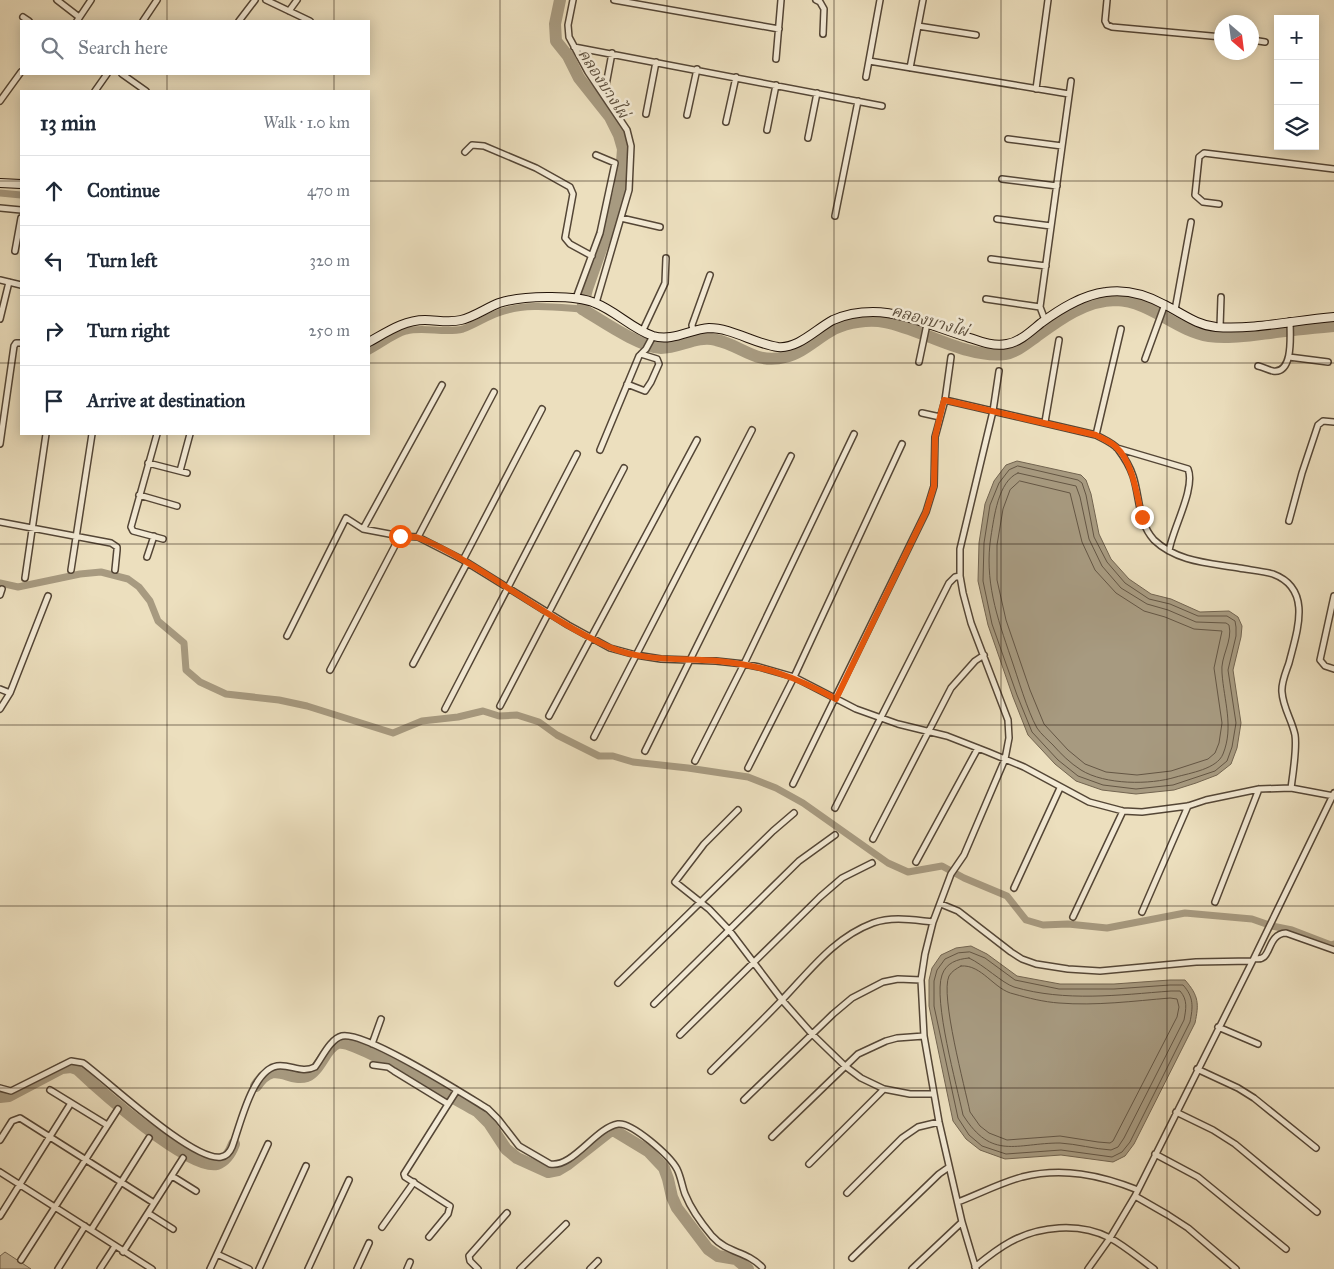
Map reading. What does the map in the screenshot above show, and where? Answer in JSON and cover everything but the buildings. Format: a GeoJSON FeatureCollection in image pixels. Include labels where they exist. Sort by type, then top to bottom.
{"type":"FeatureCollection","features":[{"type":"Feature","properties":{"kind":"street"},"geometry":{"type":"LineString","coordinates":[[57,0],[78,19],[91,0]]}},
{"type":"Feature","properties":{"kind":"street"},"geometry":{"type":"LineString","coordinates":[[143,20],[157,0]]}},
{"type":"Feature","properties":{"kind":"street"},"geometry":{"type":"LineString","coordinates":[[240,20],[255,0]]}},
{"type":"Feature","properties":{"kind":"street"},"geometry":{"type":"LineString","coordinates":[[266,0],[308,20]]}},
{"type":"Feature","properties":{"kind":"street"},"geometry":{"type":"LineString","coordinates":[[289,11],[297,0]]}},
{"type":"Feature","properties":{"kind":"street"},"geometry":{"type":"LineString","coordinates":[[573,0],[568,25],[569,37],[588,72],[627,130],[631,146],[629,190],[593,302]]}},
{"type":"Feature","properties":{"kind":"street"},"geometry":{"type":"LineString","coordinates":[[614,0],[779,29]]}},
{"type":"Feature","properties":{"kind":"street"},"geometry":{"type":"LineString","coordinates":[[776,59],[782,0]]}},
{"type":"Feature","properties":{"kind":"street"},"geometry":{"type":"LineString","coordinates":[[816,0],[824,8],[823,34]]}},
{"type":"Feature","properties":{"kind":"street"},"geometry":{"type":"LineString","coordinates":[[866,77],[880,0]]}},
{"type":"Feature","properties":{"kind":"street"},"geometry":{"type":"LineString","coordinates":[[910,68],[923,0]]}},
{"type":"Feature","properties":{"kind":"street"},"geometry":{"type":"LineString","coordinates":[[1036,89],[1048,0]]}},
{"type":"Feature","properties":{"kind":"street"},"geometry":{"type":"LineString","coordinates":[[1107,0],[1105,21],[1107,25],[1112,27],[1214,37]]}},
{"type":"Feature","properties":{"kind":"street"},"geometry":{"type":"LineString","coordinates":[[23,17],[28,20]]}},
{"type":"Feature","properties":{"kind":"street"},"geometry":{"type":"LineString","coordinates":[[918,26],[976,35]]}},
{"type":"Feature","properties":{"kind":"street"},"geometry":{"type":"LineString","coordinates":[[1259,41],[1265,42]]}},
{"type":"Feature","properties":{"kind":"street"},"geometry":{"type":"LineString","coordinates":[[574,47],[882,106]]}},
{"type":"Feature","properties":{"kind":"street"},"geometry":{"type":"LineString","coordinates":[[606,85],[612,53]]}},
{"type":"Feature","properties":{"kind":"street"},"geometry":{"type":"LineString","coordinates":[[869,61],[1069,94]]}},
{"type":"Feature","properties":{"kind":"street"},"geometry":{"type":"LineString","coordinates":[[646,114],[656,62]]}},
{"type":"Feature","properties":{"kind":"street"},"geometry":{"type":"LineString","coordinates":[[687,115],[697,70]]}},
{"type":"Feature","properties":{"kind":"street"},"geometry":{"type":"LineString","coordinates":[[0,101],[20,73]]}},
{"type":"Feature","properties":{"kind":"street"},"geometry":{"type":"LineString","coordinates":[[96,90],[106,75]]}},
{"type":"Feature","properties":{"kind":"street"},"geometry":{"type":"LineString","coordinates":[[123,75],[145,90]]}},
{"type":"Feature","properties":{"kind":"street"},"geometry":{"type":"LineString","coordinates":[[726,122],[736,77]]}},
{"type":"Feature","properties":{"kind":"street"},"geometry":{"type":"LineString","coordinates":[[1045,320],[1040,306],[1071,81]]}},
{"type":"Feature","properties":{"kind":"street"},"geometry":{"type":"LineString","coordinates":[[767,130],[776,85]]}},
{"type":"Feature","properties":{"kind":"street"},"geometry":{"type":"LineString","coordinates":[[808,138],[817,93]]}},
{"type":"Feature","properties":{"kind":"street"},"geometry":{"type":"LineString","coordinates":[[835,216],[858,101]]}},
{"type":"Feature","properties":{"kind":"street"},"geometry":{"type":"LineString","coordinates":[[1008,139],[1062,146]]}},
{"type":"Feature","properties":{"kind":"street"},"geometry":{"type":"LineString","coordinates":[[465,152],[472,145],[484,146],[536,168],[570,186],[573,194],[565,238],[570,244],[592,256]]}},
{"type":"Feature","properties":{"kind":"street"},"geometry":{"type":"LineString","coordinates":[[1219,204],[1203,202],[1195,195],[1199,157],[1204,153],[1334,168]]}},
{"type":"Feature","properties":{"kind":"street"},"geometry":{"type":"LineString","coordinates":[[578,298],[600,234],[615,163],[596,155]]}},
{"type":"Feature","properties":{"kind":"street"},"geometry":{"type":"LineString","coordinates":[[1002,179],[1057,186]]}},
{"type":"Feature","properties":{"kind":"street"},"geometry":{"type":"LineString","coordinates":[[0,183],[20,184]]}},
{"type":"Feature","properties":{"kind":"street"},"geometry":{"type":"LineString","coordinates":[[0,208],[20,210]]}},
{"type":"Feature","properties":{"kind":"street"},"geometry":{"type":"LineString","coordinates":[[621,218],[660,227]]}},
{"type":"Feature","properties":{"kind":"street"},"geometry":{"type":"LineString","coordinates":[[997,219],[1051,226]]}},
{"type":"Feature","properties":{"kind":"street"},"geometry":{"type":"LineString","coordinates":[[1175,310],[1192,222]]}},
{"type":"Feature","properties":{"kind":"street"},"geometry":{"type":"LineString","coordinates":[[15,251],[20,224]]}},
{"type":"Feature","properties":{"kind":"street"},"geometry":{"type":"LineString","coordinates":[[642,330],[665,283],[666,258]]}},
{"type":"Feature","properties":{"kind":"street"},"geometry":{"type":"LineString","coordinates":[[991,259],[1046,266]]}},
{"type":"Feature","properties":{"kind":"street"},"geometry":{"type":"LineString","coordinates":[[693,331],[692,325],[710,275]]}},
{"type":"Feature","properties":{"kind":"street"},"geometry":{"type":"LineString","coordinates":[[0,280],[20,285]]}},
{"type":"Feature","properties":{"kind":"street"},"geometry":{"type":"LineString","coordinates":[[0,319],[9,282]]}},
{"type":"Feature","properties":{"kind":"street"},"geometry":{"type":"LineString","coordinates":[[600,450],[638,356],[652,340],[709,328],[780,347],[800,341],[833,320],[851,314],[870,312],[890,313],[926,326],[995,345],[1008,344],[1020,339],[1045,320],[1083,298],[1104,292],[1122,291],[1142,295],[1175,310],[1195,322],[1220,327],[1290,323],[1334,317]]}},
{"type":"Feature","properties":{"kind":"street"},"geometry":{"type":"LineString","coordinates":[[1220,297],[1220,327]]}},
{"type":"Feature","properties":{"kind":"street"},"geometry":{"type":"LineString","coordinates":[[370,341],[406,322],[424,320],[452,322],[464,320],[496,304],[514,299],[578,298],[593,302],[642,330],[652,340]]}},
{"type":"Feature","properties":{"kind":"street"},"geometry":{"type":"LineString","coordinates":[[986,299],[1040,306]]}},
{"type":"Feature","properties":{"kind":"street"},"geometry":{"type":"LineString","coordinates":[[1145,359],[1164,306]]}},
{"type":"Feature","properties":{"kind":"street"},"geometry":{"type":"LineString","coordinates":[[1258,366],[1274,371],[1281,370],[1286,365],[1289,357],[1290,323]]}},
{"type":"Feature","properties":{"kind":"street"},"geometry":{"type":"LineString","coordinates":[[919,362],[926,326]]}},
{"type":"Feature","properties":{"kind":"street"},"geometry":{"type":"LineString","coordinates":[[1096,435],[1121,329]]}},
{"type":"Feature","properties":{"kind":"street"},"geometry":{"type":"LineString","coordinates":[[1045,422],[1059,340]]}},
{"type":"Feature","properties":{"kind":"street"},"geometry":{"type":"LineString","coordinates":[[0,444],[14,346],[20,343]]}},
{"type":"Feature","properties":{"kind":"street"},"geometry":{"type":"LineString","coordinates":[[627,384],[644,391],[651,382],[659,364],[657,360],[641,354]]}},
{"type":"Feature","properties":{"kind":"street"},"geometry":{"type":"LineString","coordinates":[[793,784],[926,512],[934,486],[935,437],[944,400],[951,357]]}},
{"type":"Feature","properties":{"kind":"street"},"geometry":{"type":"LineString","coordinates":[[1289,357],[1328,362]]}},
{"type":"Feature","properties":{"kind":"street"},"geometry":{"type":"LineString","coordinates":[[999,371],[993,411],[960,549],[960,576],[971,623],[1008,720],[1009,738],[1005,759],[964,855],[951,874],[933,922],[925,954],[921,980],[924,1036],[938,1122],[975,1268],[1010,1242],[1034,1232],[1056,1228],[1086,1230],[1110,1238],[1154,1269]]}},
{"type":"Feature","properties":{"kind":"street"},"geometry":{"type":"LineString","coordinates":[[363,529],[442,384]]}},
{"type":"Feature","properties":{"kind":"street"},"geometry":{"type":"LineString","coordinates":[[418,538],[494,392]]}},
{"type":"Feature","properties":{"kind":"street"},"geometry":{"type":"LineString","coordinates":[[944,400],[1096,435],[1117,448],[1188,469],[1190,479],[1187,494],[1169,551]]}},
{"type":"Feature","properties":{"kind":"street"},"geometry":{"type":"LineString","coordinates":[[413,664],[542,409]]}},
{"type":"Feature","properties":{"kind":"street"},"geometry":{"type":"LineString","coordinates":[[922,413],[940,417]]}},
{"type":"Feature","properties":{"kind":"street"},"geometry":{"type":"LineString","coordinates":[[1289,521],[1318,425],[1323,421],[1334,422]]}},
{"type":"Feature","properties":{"kind":"street"},"geometry":{"type":"LineString","coordinates":[[594,737],[752,430]]}},
{"type":"Feature","properties":{"kind":"street"},"geometry":{"type":"LineString","coordinates":[[695,762],[854,434]]}},
{"type":"Feature","properties":{"kind":"street"},"geometry":{"type":"LineString","coordinates":[[25,578],[46,435]]}},
{"type":"Feature","properties":{"kind":"street"},"geometry":{"type":"LineString","coordinates":[[71,570],[92,435]]}},
{"type":"Feature","properties":{"kind":"street"},"geometry":{"type":"LineString","coordinates":[[157,435],[131,529],[163,539]]}},
{"type":"Feature","properties":{"kind":"street"},"geometry":{"type":"LineString","coordinates":[[180,472],[190,435]]}},
{"type":"Feature","properties":{"kind":"street"},"geometry":{"type":"LineString","coordinates":[[549,716],[697,440]]}},
{"type":"Feature","properties":{"kind":"street"},"geometry":{"type":"LineString","coordinates":[[748,768],[794,677],[902,444]]}},
{"type":"Feature","properties":{"kind":"street"},"geometry":{"type":"LineString","coordinates":[[1117,448],[1132,476],[1146,529],[1155,540],[1169,551],[1187,559],[1272,574],[1287,582],[1296,592],[1300,605],[1293,646],[1282,690],[1283,705],[1296,737],[1291,788]]}},
{"type":"Feature","properties":{"kind":"street"},"geometry":{"type":"LineString","coordinates":[[445,709],[577,454]]}},
{"type":"Feature","properties":{"kind":"street"},"geometry":{"type":"LineString","coordinates":[[645,751],[791,456]]}},
{"type":"Feature","properties":{"kind":"street"},"geometry":{"type":"LineString","coordinates":[[148,463],[187,473]]}},
{"type":"Feature","properties":{"kind":"street"},"geometry":{"type":"LineString","coordinates":[[500,706],[624,468]]}},
{"type":"Feature","properties":{"kind":"street"},"geometry":{"type":"LineString","coordinates":[[139,495],[178,506]]}},
{"type":"Feature","properties":{"kind":"street"},"geometry":{"type":"LineString","coordinates":[[287,636],[346,518],[363,529],[418,538],[465,561],[548,613],[610,648],[661,659],[744,664],[794,677],[856,709],[881,718],[947,736],[1024,767],[1089,802],[1123,811],[1142,812],[1188,806],[1206,800],[1260,789],[1291,788],[1334,795],[1138,1190],[1110,1238],[1088,1269]]}},
{"type":"Feature","properties":{"kind":"street"},"geometry":{"type":"LineString","coordinates":[[0,522],[112,543],[118,550],[115,570]]}},
{"type":"Feature","properties":{"kind":"street"},"geometry":{"type":"LineString","coordinates":[[146,557],[154,536]]}},
{"type":"Feature","properties":{"kind":"street"},"geometry":{"type":"LineString","coordinates":[[330,670],[400,536]]}},
{"type":"Feature","properties":{"kind":"street"},"geometry":{"type":"LineString","coordinates":[[835,808],[949,582],[955,576],[960,576]]}},
{"type":"Feature","properties":{"kind":"street"},"geometry":{"type":"LineString","coordinates":[[0,595],[2,588]]}},
{"type":"Feature","properties":{"kind":"street"},"geometry":{"type":"LineString","coordinates":[[0,709],[10,693],[48,596]]}},
{"type":"Feature","properties":{"kind":"street"},"geometry":{"type":"LineString","coordinates":[[1334,596],[1320,660],[1325,666],[1334,669]]}},
{"type":"Feature","properties":{"kind":"street"},"geometry":{"type":"LineString","coordinates":[[873,839],[951,688],[975,660],[984,655]]}},
{"type":"Feature","properties":{"kind":"street"},"geometry":{"type":"LineString","coordinates":[[0,689],[10,693]]}},
{"type":"Feature","properties":{"kind":"street"},"geometry":{"type":"LineString","coordinates":[[916,862],[978,748]]}},
{"type":"Feature","properties":{"kind":"street"},"geometry":{"type":"LineString","coordinates":[[1014,888],[1060,788]]}},
{"type":"Feature","properties":{"kind":"street"},"geometry":{"type":"LineString","coordinates":[[1215,902],[1260,789]]}},
{"type":"Feature","properties":{"kind":"street"},"geometry":{"type":"LineString","coordinates":[[1142,912],[1188,806]]}},
{"type":"Feature","properties":{"kind":"street"},"geometry":{"type":"LineString","coordinates":[[738,810],[704,844],[675,882],[700,902],[729,930],[782,1000],[812,1034],[845,1066],[861,1078],[884,1089],[910,1094],[934,1094]]}},
{"type":"Feature","properties":{"kind":"street"},"geometry":{"type":"LineString","coordinates":[[1073,917],[1123,811]]}},
{"type":"Feature","properties":{"kind":"street"},"geometry":{"type":"LineString","coordinates":[[618,983],[794,813]]}},
{"type":"Feature","properties":{"kind":"street"},"geometry":{"type":"LineString","coordinates":[[654,1004],[799,860],[834,835]]}},
{"type":"Feature","properties":{"kind":"street"},"geometry":{"type":"LineString","coordinates":[[680,1035],[820,897],[842,878],[872,863]]}},
{"type":"Feature","properties":{"kind":"street"},"geometry":{"type":"LineString","coordinates":[[941,904],[958,911],[1011,952],[1036,964],[1068,969],[1100,971],[1196,962],[1259,960],[1264,958],[1277,936],[1286,932],[1334,950]]}},
{"type":"Feature","properties":{"kind":"street"},"geometry":{"type":"LineString","coordinates":[[711,1071],[782,1000],[827,951],[850,935],[874,923],[900,918],[933,922]]}},
{"type":"Feature","properties":{"kind":"street"},"geometry":{"type":"LineString","coordinates":[[744,1100],[852,998],[883,982],[898,979],[921,980]]}},
{"type":"Feature","properties":{"kind":"street"},"geometry":{"type":"LineString","coordinates":[[372,1044],[381,1020]]}},
{"type":"Feature","properties":{"kind":"street"},"geometry":{"type":"LineString","coordinates":[[1218,1027],[1258,1044]]}},
{"type":"Feature","properties":{"kind":"street"},"geometry":{"type":"LineString","coordinates":[[0,1088],[11,1091],[71,1061],[83,1063],[158,1125],[193,1147],[216,1157],[222,1157],[229,1153],[251,1094],[260,1077],[269,1068],[282,1066],[310,1069],[315,1067],[336,1039],[344,1036],[354,1037],[393,1054],[495,1115],[519,1146],[550,1164],[565,1161],[611,1126],[624,1124],[653,1144],[672,1162],[677,1169],[690,1205],[715,1239],[730,1251],[753,1258],[762,1267]]}},
{"type":"Feature","properties":{"kind":"street"},"geometry":{"type":"LineString","coordinates":[[772,1137],[858,1054],[897,1038],[924,1036]]}},
{"type":"Feature","properties":{"kind":"street"},"geometry":{"type":"LineString","coordinates":[[373,1065],[394,1070],[449,1103]]}},
{"type":"Feature","properties":{"kind":"street"},"geometry":{"type":"LineString","coordinates":[[1197,1068],[1254,1098],[1316,1148]]}},
{"type":"Feature","properties":{"kind":"street"},"geometry":{"type":"LineString","coordinates":[[810,1164],[884,1089]]}},
{"type":"Feature","properties":{"kind":"street"},"geometry":{"type":"LineString","coordinates":[[50,1090],[107,1125]]}},
{"type":"Feature","properties":{"kind":"street"},"geometry":{"type":"LineString","coordinates":[[429,1237],[448,1214],[450,1206],[406,1177],[405,1171],[456,1092]]}},
{"type":"Feature","properties":{"kind":"street"},"geometry":{"type":"LineString","coordinates":[[0,1216],[71,1103]]}},
{"type":"Feature","properties":{"kind":"street"},"geometry":{"type":"LineString","coordinates":[[21,1260],[118,1109]]}},
{"type":"Feature","properties":{"kind":"street"},"geometry":{"type":"LineString","coordinates":[[1176,1112],[1213,1130],[1235,1144],[1317,1212]]}},
{"type":"Feature","properties":{"kind":"street"},"geometry":{"type":"LineString","coordinates":[[0,1140],[12,1121],[20,1118],[154,1203]]}},
{"type":"Feature","properties":{"kind":"street"},"geometry":{"type":"LineString","coordinates":[[848,1193],[902,1138],[918,1127],[938,1122]]}},
{"type":"Feature","properties":{"kind":"street"},"geometry":{"type":"LineString","coordinates":[[91,1230],[150,1138]]}},
{"type":"Feature","properties":{"kind":"street"},"geometry":{"type":"LineString","coordinates":[[210,1269],[268,1144]]}},
{"type":"Feature","properties":{"kind":"street"},"geometry":{"type":"LineString","coordinates":[[1155,1154],[1198,1176],[1286,1249]]}},
{"type":"Feature","properties":{"kind":"street"},"geometry":{"type":"LineString","coordinates":[[123,1252],[183,1158]]}},
{"type":"Feature","properties":{"kind":"street"},"geometry":{"type":"LineString","coordinates":[[259,1269],[306,1166]]}},
{"type":"Feature","properties":{"kind":"street"},"geometry":{"type":"LineString","coordinates":[[852,1258],[939,1174],[949,1167]]}},
{"type":"Feature","properties":{"kind":"street"},"geometry":{"type":"LineString","coordinates":[[0,1172],[152,1269]]}},
{"type":"Feature","properties":{"kind":"street"},"geometry":{"type":"LineString","coordinates":[[958,1202],[1020,1178],[1046,1172],[1074,1172],[1102,1177],[1138,1190]]}},
{"type":"Feature","properties":{"kind":"street"},"geometry":{"type":"LineString","coordinates":[[172,1176],[196,1191]]}},
{"type":"Feature","properties":{"kind":"street"},"geometry":{"type":"LineString","coordinates":[[308,1269],[349,1180]]}},
{"type":"Feature","properties":{"kind":"street"},"geometry":{"type":"LineString","coordinates":[[382,1227],[414,1182]]}},
{"type":"Feature","properties":{"kind":"street"},"geometry":{"type":"LineString","coordinates":[[1134,1196],[1188,1228],[1236,1269]]}},
{"type":"Feature","properties":{"kind":"street"},"geometry":{"type":"LineString","coordinates":[[148,1212],[172,1229]]}},
{"type":"Feature","properties":{"kind":"street"},"geometry":{"type":"LineString","coordinates":[[478,1269],[470,1261],[469,1256],[507,1214]]}},
{"type":"Feature","properties":{"kind":"street"},"geometry":{"type":"LineString","coordinates":[[912,1269],[962,1222]]}},
{"type":"Feature","properties":{"kind":"street"},"geometry":{"type":"LineString","coordinates":[[520,1269],[566,1224]]}},
{"type":"Feature","properties":{"kind":"street"},"geometry":{"type":"LineString","coordinates":[[58,1269],[84,1226]]}},
{"type":"Feature","properties":{"kind":"street"},"geometry":{"type":"LineString","coordinates":[[356,1269],[369,1243]]}},
{"type":"Feature","properties":{"kind":"street"},"geometry":{"type":"LineString","coordinates":[[100,1269],[115,1246]]}},
{"type":"Feature","properties":{"kind":"street"},"geometry":{"type":"LineString","coordinates":[[217,1254],[249,1269]]}},
{"type":"Feature","properties":{"kind":"street"},"geometry":{"type":"LineString","coordinates":[[407,1269],[410,1262]]}},
{"type":"Feature","properties":{"kind":"street"},"geometry":{"type":"LineString","coordinates":[[590,1269],[598,1262]]}},
{"type":"Feature","properties":{"kind":"shaded area"},"geometry":{"type":"Polygon","coordinates":[[[5,1252],[31,1269],[0,1269],[0,1256],[5,1252]]]}},
{"type":"Feature","properties":{"kind":"water"},"geometry":{"type":"Polygon","coordinates":[[[1017,461],[1081,475],[1086,480],[1091,494],[1099,534],[1111,559],[1129,579],[1151,594],[1171,599],[1200,612],[1229,611],[1238,617],[1242,626],[1241,637],[1233,670],[1241,723],[1237,748],[1231,764],[1217,775],[1174,790],[1136,794],[1102,790],[1076,781],[1055,764],[1028,735],[988,625],[978,581],[979,543],[985,504],[994,481],[1006,465],[1017,461]]]}},
{"type":"Feature","properties":{"kind":"water"},"geometry":{"type":"Polygon","coordinates":[[[971,946],[987,954],[1017,976],[1060,984],[1114,984],[1185,980],[1190,986],[1197,1000],[1195,1023],[1134,1144],[1125,1156],[1113,1162],[1061,1155],[1005,1159],[980,1150],[966,1139],[953,1121],[929,1006],[929,980],[932,968],[941,955],[956,948],[971,946]]]}},
{"type":"Feature","properties":{"kind":"waterway","name":"คลองบางไผ่"},"geometry":{"type":"LineString","coordinates":[[560,0],[555,24],[556,41],[568,56],[579,78],[610,117],[619,135],[623,149],[620,188],[582,309],[642,343],[661,348],[695,340],[709,339],[725,342],[757,356],[775,359],[792,355],[840,327],[852,323],[872,321],[899,326],[975,352],[1005,354],[1022,347],[1055,323],[1084,307],[1094,303],[1116,300],[1141,305],[1185,328],[1209,336],[1240,336],[1334,326]]}},
{"type":"Feature","properties":{"kind":"waterway"},"geometry":{"type":"LineString","coordinates":[[0,193],[20,195]]}},
{"type":"Feature","properties":{"kind":"waterway"},"geometry":{"type":"LineString","coordinates":[[370,350],[406,331],[420,329],[449,331],[463,329],[494,315],[518,308],[539,306],[582,309]]}},
{"type":"Feature","properties":{"kind":"waterway"},"geometry":{"type":"LineString","coordinates":[[0,583],[18,587],[80,574],[101,572],[128,579],[139,587],[150,601],[158,621],[184,643],[186,670],[200,682],[226,694],[279,700],[307,706],[393,733],[422,721],[458,717],[483,711],[499,716],[517,715],[539,722],[557,735],[599,756],[613,756],[633,762],[748,777],[776,788],[803,803],[888,863],[908,872],[942,866],[964,878],[1007,896],[1026,920],[1043,925],[1068,924],[1107,928],[1185,913],[1252,919],[1292,930],[1331,945],[1334,944]]}},
{"type":"Feature","properties":{"kind":"waterway"},"geometry":{"type":"LineString","coordinates":[[256,1086],[269,1073],[275,1072],[300,1077],[307,1076],[316,1069],[334,1045],[338,1043],[348,1044],[364,1050],[477,1111],[489,1123],[506,1149],[517,1158],[548,1172],[558,1170],[568,1164],[610,1131],[615,1131],[648,1151],[664,1168],[677,1208],[708,1249],[718,1256],[736,1259],[748,1269]]}},
{"type":"Feature","properties":{"kind":"waterway"},"geometry":{"type":"LineString","coordinates":[[0,1097],[9,1096],[62,1068],[71,1067],[77,1069],[145,1127],[187,1155],[204,1163],[217,1164],[228,1156],[234,1144]]}},
{"type":"Feature","properties":{"kind":"route"},"geometry":{"type":"LineString","coordinates":[[400,536],[418,538],[463,560],[568,625],[610,648],[661,659],[716,661],[759,667],[794,677],[836,699],[926,512],[934,486],[935,437],[944,400],[1096,435],[1117,448],[1126,462],[1132,476],[1142,517]]}}]}
